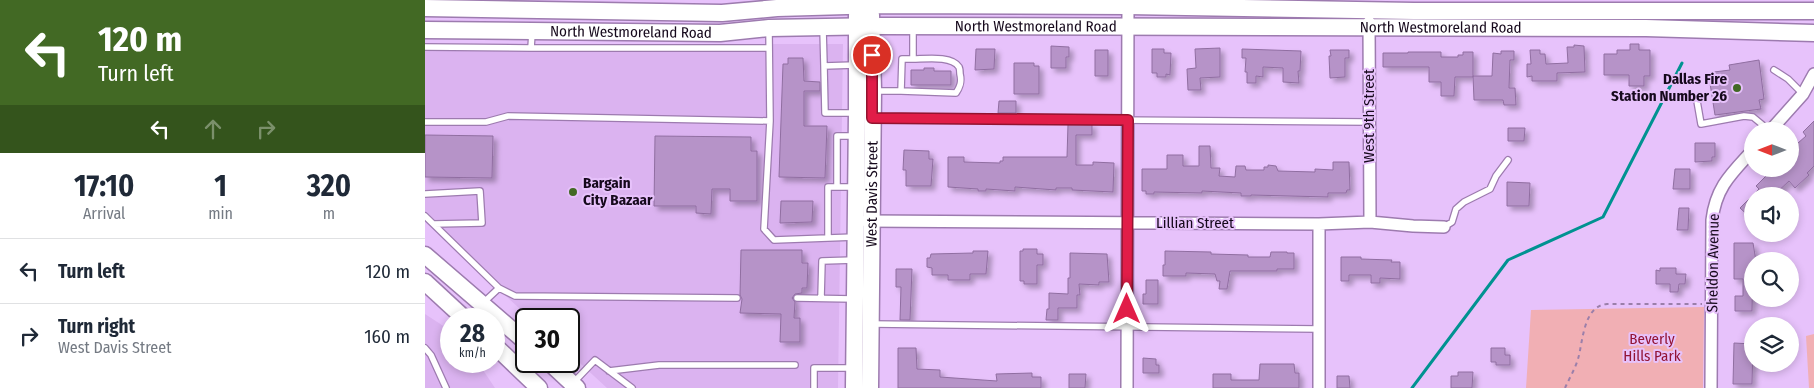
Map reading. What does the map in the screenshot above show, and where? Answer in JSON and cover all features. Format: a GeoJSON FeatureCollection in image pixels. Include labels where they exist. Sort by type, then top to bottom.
{"type":"FeatureCollection","features":[{"type":"Feature","properties":{"kind":"main road","name":"North Westmoreland Road"},"geometry":{"type":"LineString","coordinates":[[425,8],[532,5],[722,13],[774,6],[831,3],[1128,3],[1369,10],[1414,6],[1646,20]]}},
{"type":"Feature","properties":{"kind":"main road","name":"West Davis Street"},"geometry":{"type":"LineString","coordinates":[[864,3],[864,26],[873,90],[857,136],[856,186],[871,324],[870,388]]}},
{"type":"Feature","properties":{"kind":"main road"},"geometry":{"type":"LineString","coordinates":[[532,5],[532,31]]}},
{"type":"Feature","properties":{"kind":"main road"},"geometry":{"type":"LineString","coordinates":[[769,28],[774,6]]}},
{"type":"Feature","properties":{"kind":"main road"},"geometry":{"type":"LineString","coordinates":[[1646,20],[1814,11]]}},
{"type":"Feature","properties":{"kind":"main road","name":"North Westmoreland Road"},"geometry":{"type":"LineString","coordinates":[[425,30],[720,32],[769,28],[864,26],[1415,28],[1646,20]]}},
{"type":"Feature","properties":{"kind":"main road"},"geometry":{"type":"LineString","coordinates":[[1646,20],[1814,33]]}},
{"type":"Feature","properties":{"kind":"main road","name":"West Davis Street"},"geometry":{"type":"LineString","coordinates":[[854,388],[855,260],[860,226],[865,115],[857,64],[864,26]]}},
{"type":"Feature","properties":{"kind":"main road"},"geometry":{"type":"LineString","coordinates":[[425,255],[515,332]]}},
{"type":"Feature","properties":{"kind":"main road"},"geometry":{"type":"LineString","coordinates":[[425,282],[453,308]]}},
{"type":"Feature","properties":{"kind":"main road"},"geometry":{"type":"LineString","coordinates":[[505,356],[539,388]]}},
{"type":"Feature","properties":{"kind":"main road"},"geometry":{"type":"LineString","coordinates":[[560,373],[573,386]]}},
{"type":"Feature","properties":{"kind":"street"},"geometry":{"type":"LineString","coordinates":[[1127,388],[1128,3]]}},
{"type":"Feature","properties":{"kind":"street"},"geometry":{"type":"LineString","coordinates":[[1414,6],[1415,28]]}},
{"type":"Feature","properties":{"kind":"street","name":"West 9th Street"},"geometry":{"type":"LineString","coordinates":[[1369,10],[1370,222]]}},
{"type":"Feature","properties":{"kind":"street"},"geometry":{"type":"LineString","coordinates":[[1778,122],[1803,94],[1814,74]]}},
{"type":"Feature","properties":{"kind":"street","name":"Sheldon Avenue"},"geometry":{"type":"LineString","coordinates":[[1711,388],[1714,205],[1719,191],[1744,160]]}},
{"type":"Feature","properties":{"kind":"street","name":"Lillian Street"},"geometry":{"type":"LineString","coordinates":[[860,226],[1127,223],[1319,224],[1370,222],[1444,227]]}},
{"type":"Feature","properties":{"kind":"street"},"geometry":{"type":"LineString","coordinates":[[1319,224],[1319,388]]}},
{"type":"Feature","properties":{"kind":"lane"},"geometry":{"type":"LineString","coordinates":[[913,26],[913,59]]}},
{"type":"Feature","properties":{"kind":"lane"},"geometry":{"type":"LineString","coordinates":[[823,27],[825,112],[865,115],[1128,120],[1369,122]]}},
{"type":"Feature","properties":{"kind":"lane"},"geometry":{"type":"LineString","coordinates":[[769,28],[770,121],[764,229],[774,240],[828,238],[860,226]]}},
{"type":"Feature","properties":{"kind":"lane"},"geometry":{"type":"LineString","coordinates":[[531,48],[532,31]]}},
{"type":"Feature","properties":{"kind":"lane"},"geometry":{"type":"LineString","coordinates":[[425,47],[769,48]]}},
{"type":"Feature","properties":{"kind":"lane"},"geometry":{"type":"LineString","coordinates":[[873,90],[956,93],[960,88],[959,66],[952,60],[902,59],[901,91]]}},
{"type":"Feature","properties":{"kind":"lane"},"geometry":{"type":"LineString","coordinates":[[824,66],[857,64]]}},
{"type":"Feature","properties":{"kind":"lane"},"geometry":{"type":"LineString","coordinates":[[1773,70],[1788,79],[1803,94]]}},
{"type":"Feature","properties":{"kind":"lane"},"geometry":{"type":"LineString","coordinates":[[1697,101],[1701,124],[1744,116],[1753,117],[1759,122]]}},
{"type":"Feature","properties":{"kind":"lane"},"geometry":{"type":"LineString","coordinates":[[425,122],[486,122],[508,116],[770,121]]}},
{"type":"Feature","properties":{"kind":"lane"},"geometry":{"type":"LineString","coordinates":[[837,186],[837,136],[857,136]]}},
{"type":"Feature","properties":{"kind":"lane"},"geometry":{"type":"LineString","coordinates":[[1444,227],[1452,222],[1456,209],[1464,202],[1490,189],[1496,176],[1508,160]]}},
{"type":"Feature","properties":{"kind":"lane"},"geometry":{"type":"LineString","coordinates":[[828,238],[829,186],[856,186]]}},
{"type":"Feature","properties":{"kind":"lane"},"geometry":{"type":"LineString","coordinates":[[425,194],[480,191],[481,223],[433,224]]}},
{"type":"Feature","properties":{"kind":"lane"},"geometry":{"type":"LineString","coordinates":[[425,216],[499,288],[515,296],[737,298]]}},
{"type":"Feature","properties":{"kind":"lane"},"geometry":{"type":"LineString","coordinates":[[821,298],[822,261],[855,260]]}},
{"type":"Feature","properties":{"kind":"lane"},"geometry":{"type":"LineString","coordinates":[[483,303],[499,288]]}},
{"type":"Feature","properties":{"kind":"lane"},"geometry":{"type":"LineString","coordinates":[[797,298],[854,299]]}},
{"type":"Feature","properties":{"kind":"lane"},"geometry":{"type":"LineString","coordinates":[[871,324],[1318,328]]}},
{"type":"Feature","properties":{"kind":"lane"},"geometry":{"type":"LineString","coordinates":[[425,348],[431,355],[446,388]]}},
{"type":"Feature","properties":{"kind":"lane"},"geometry":{"type":"LineString","coordinates":[[573,386],[595,360],[632,388]]}},
{"type":"Feature","properties":{"kind":"lane"},"geometry":{"type":"LineString","coordinates":[[609,371],[659,365],[795,365]]}},
{"type":"Feature","properties":{"kind":"lane"},"geometry":{"type":"LineString","coordinates":[[813,388],[815,368],[854,368]]}},
{"type":"Feature","properties":{"kind":"path"},"geometry":{"type":"LineString","coordinates":[[1565,388],[1578,359],[1582,336],[1590,315],[1598,306],[1607,304],[1704,304]]}},
{"type":"Feature","properties":{"kind":"shaded area"},"geometry":{"type":"Polygon","coordinates":[[[425,44],[843,44],[838,388],[607,388],[580,363],[580,308],[519,308],[425,222],[425,44]]]}},
{"type":"Feature","properties":{"kind":"shaded area"},"geometry":{"type":"Polygon","coordinates":[[[425,314],[440,324],[440,373],[485,373],[495,388],[425,388],[425,314]]]}},
{"type":"Feature","properties":{"kind":"green space","name":"Beverly Hills Park"},"geometry":{"type":"Polygon","coordinates":[[[1704,307],[1703,388],[1526,388],[1531,310],[1704,307]]]}},
{"type":"Feature","properties":{"kind":"green space"},"geometry":{"type":"Polygon","coordinates":[[[1814,334],[1814,388],[1809,388],[1806,336],[1814,334]]]}},
{"type":"Feature","properties":{"kind":"building"},"geometry":{"type":"Polygon","coordinates":[[[1630,44],[1639,44],[1639,50],[1650,50],[1650,76],[1644,76],[1644,86],[1629,86],[1629,75],[1604,75],[1604,54],[1617,54],[1617,50],[1630,50],[1630,44]]]}},
{"type":"Feature","properties":{"kind":"building"},"geometry":{"type":"Polygon","coordinates":[[[1574,45],[1584,46],[1585,72],[1557,73],[1557,81],[1532,81],[1532,76],[1527,77],[1527,64],[1531,64],[1530,50],[1540,50],[1540,54],[1545,54],[1546,64],[1568,63],[1567,47],[1574,47],[1574,45]]]}},
{"type":"Feature","properties":{"kind":"building"},"geometry":{"type":"Polygon","coordinates":[[[1051,46],[1069,47],[1069,57],[1066,57],[1066,68],[1051,68],[1051,46]]]}},
{"type":"Feature","properties":{"kind":"building"},"geometry":{"type":"Polygon","coordinates":[[[1220,48],[1220,77],[1200,78],[1201,90],[1188,90],[1187,69],[1196,68],[1195,49],[1220,48]]]}},
{"type":"Feature","properties":{"kind":"building"},"geometry":{"type":"Polygon","coordinates":[[[976,49],[995,49],[994,69],[975,70],[976,49]]]}},
{"type":"Feature","properties":{"kind":"building"},"geometry":{"type":"Polygon","coordinates":[[[1152,49],[1164,49],[1164,53],[1171,53],[1170,75],[1166,74],[1166,77],[1157,77],[1157,73],[1152,73],[1152,49]]]}},
{"type":"Feature","properties":{"kind":"building"},"geometry":{"type":"Polygon","coordinates":[[[1242,49],[1301,51],[1300,71],[1298,71],[1299,83],[1283,82],[1283,68],[1263,67],[1263,77],[1256,76],[1256,83],[1247,83],[1247,72],[1245,72],[1246,58],[1242,58],[1242,49]]]}},
{"type":"Feature","properties":{"kind":"building"},"geometry":{"type":"Polygon","coordinates":[[[1095,50],[1108,50],[1108,76],[1095,76],[1095,50]]]}},
{"type":"Feature","properties":{"kind":"building"},"geometry":{"type":"Polygon","coordinates":[[[1330,50],[1349,50],[1349,58],[1345,58],[1345,77],[1330,78],[1330,50]]]}},
{"type":"Feature","properties":{"kind":"building"},"geometry":{"type":"Polygon","coordinates":[[[1501,51],[1514,51],[1514,60],[1510,60],[1509,88],[1515,88],[1516,105],[1504,105],[1503,100],[1474,100],[1473,76],[1492,76],[1493,53],[1501,54],[1501,51]]]}},
{"type":"Feature","properties":{"kind":"building"},"geometry":{"type":"Polygon","coordinates":[[[1441,52],[1441,57],[1458,57],[1458,55],[1463,55],[1463,52],[1473,52],[1473,77],[1455,77],[1454,96],[1441,96],[1441,82],[1429,82],[1429,67],[1383,67],[1383,53],[1441,52]]]}},
{"type":"Feature","properties":{"kind":"building"},"geometry":{"type":"Polygon","coordinates":[[[788,58],[803,58],[804,81],[820,82],[820,91],[804,91],[804,126],[827,126],[825,178],[779,177],[783,64],[788,64],[788,58]]]}},
{"type":"Feature","properties":{"kind":"building","name":"Dallas Fire Station Number 26"},"geometry":{"type":"Polygon","coordinates":[[[1759,60],[1764,99],[1759,100],[1761,109],[1715,115],[1709,77],[1715,76],[1714,72],[1730,70],[1729,65],[1759,60]]]}},
{"type":"Feature","properties":{"kind":"building"},"geometry":{"type":"Polygon","coordinates":[[[1014,63],[1034,63],[1034,66],[1039,66],[1039,94],[1014,94],[1014,63]]]}},
{"type":"Feature","properties":{"kind":"building"},"geometry":{"type":"Polygon","coordinates":[[[924,68],[934,68],[934,71],[951,71],[951,85],[911,85],[911,70],[924,70],[924,68]]]}},
{"type":"Feature","properties":{"kind":"building"},"geometry":{"type":"Polygon","coordinates":[[[999,101],[1016,101],[1016,113],[998,113],[999,101]]]}},
{"type":"Feature","properties":{"kind":"building"},"geometry":{"type":"Polygon","coordinates":[[[1814,121],[1814,166],[1807,173],[1809,175],[1796,187],[1789,181],[1783,187],[1757,187],[1764,178],[1799,178],[1799,142],[1806,136],[1803,132],[1814,121]]]}},
{"type":"Feature","properties":{"kind":"building"},"geometry":{"type":"Polygon","coordinates":[[[1068,124],[1092,124],[1092,135],[1076,135],[1076,165],[1093,165],[1093,162],[1114,163],[1113,192],[1072,190],[1072,188],[1056,188],[1056,190],[1015,187],[1015,191],[986,189],[986,191],[978,191],[978,189],[948,187],[948,157],[964,157],[964,162],[1000,163],[1000,161],[1003,161],[1003,157],[1067,157],[1068,124]]]}},
{"type":"Feature","properties":{"kind":"building"},"geometry":{"type":"Polygon","coordinates":[[[1508,128],[1525,128],[1524,141],[1508,141],[1508,128]]]}},
{"type":"Feature","properties":{"kind":"building"},"geometry":{"type":"Polygon","coordinates":[[[425,135],[493,136],[492,178],[425,177],[425,135]]]}},
{"type":"Feature","properties":{"kind":"building"},"geometry":{"type":"Polygon","coordinates":[[[655,136],[751,137],[751,151],[757,151],[757,201],[730,201],[730,189],[712,189],[711,214],[696,213],[696,206],[654,206],[655,136]]]}},
{"type":"Feature","properties":{"kind":"building"},"geometry":{"type":"Polygon","coordinates":[[[1695,143],[1715,143],[1715,157],[1712,157],[1712,161],[1695,162],[1695,143]]]}},
{"type":"Feature","properties":{"kind":"building"},"geometry":{"type":"Polygon","coordinates":[[[1199,146],[1210,146],[1211,168],[1220,168],[1219,176],[1235,177],[1236,166],[1245,166],[1246,170],[1264,170],[1264,167],[1268,167],[1268,165],[1276,166],[1278,171],[1315,172],[1315,169],[1333,170],[1333,162],[1349,162],[1350,190],[1347,190],[1346,193],[1328,193],[1328,197],[1241,196],[1241,193],[1202,191],[1202,193],[1154,192],[1154,194],[1146,194],[1146,191],[1142,191],[1142,169],[1167,169],[1167,155],[1183,155],[1183,166],[1199,166],[1199,146]]]}},
{"type":"Feature","properties":{"kind":"building"},"geometry":{"type":"Polygon","coordinates":[[[904,150],[929,151],[929,159],[933,159],[931,186],[906,186],[906,170],[903,170],[904,150]]]}},
{"type":"Feature","properties":{"kind":"building"},"geometry":{"type":"Polygon","coordinates":[[[1675,169],[1690,169],[1690,189],[1673,189],[1675,169]]]}},
{"type":"Feature","properties":{"kind":"building"},"geometry":{"type":"Polygon","coordinates":[[[1507,182],[1530,183],[1529,206],[1507,206],[1507,182]]]}},
{"type":"Feature","properties":{"kind":"building"},"geometry":{"type":"Polygon","coordinates":[[[781,201],[813,201],[812,222],[780,223],[781,201]]]}},
{"type":"Feature","properties":{"kind":"building"},"geometry":{"type":"Polygon","coordinates":[[[1679,208],[1689,208],[1688,230],[1677,230],[1679,208]]]}},
{"type":"Feature","properties":{"kind":"building"},"geometry":{"type":"Polygon","coordinates":[[[1734,243],[1753,243],[1754,252],[1744,252],[1744,307],[1752,307],[1752,311],[1735,311],[1735,296],[1743,296],[1743,279],[1734,279],[1734,243]]]}},
{"type":"Feature","properties":{"kind":"building"},"geometry":{"type":"Polygon","coordinates":[[[1023,249],[1037,249],[1037,254],[1043,254],[1043,265],[1037,265],[1037,284],[1024,284],[1024,281],[1020,281],[1020,251],[1023,251],[1023,249]]]}},
{"type":"Feature","properties":{"kind":"building"},"geometry":{"type":"Polygon","coordinates":[[[741,250],[802,250],[802,263],[808,263],[807,288],[802,288],[802,293],[795,294],[792,298],[795,302],[794,318],[800,318],[800,342],[780,342],[781,314],[740,313],[742,299],[740,295],[741,250]]]}},
{"type":"Feature","properties":{"kind":"building"},"geometry":{"type":"Polygon","coordinates":[[[973,251],[988,251],[986,274],[970,274],[970,280],[948,280],[948,275],[932,275],[932,268],[927,267],[927,258],[930,258],[931,254],[973,253],[973,251]]]}},
{"type":"Feature","properties":{"kind":"building"},"geometry":{"type":"Polygon","coordinates":[[[1165,251],[1211,252],[1211,254],[1248,255],[1248,257],[1270,257],[1271,252],[1287,252],[1294,253],[1294,269],[1230,271],[1227,289],[1219,289],[1220,281],[1217,281],[1215,274],[1186,273],[1186,276],[1163,276],[1165,251]]]}},
{"type":"Feature","properties":{"kind":"building"},"geometry":{"type":"Polygon","coordinates":[[[1070,253],[1107,254],[1109,282],[1099,282],[1099,285],[1079,284],[1080,295],[1077,295],[1077,308],[1058,308],[1058,320],[1046,320],[1047,309],[1049,309],[1049,293],[1068,294],[1070,253]]]}},
{"type":"Feature","properties":{"kind":"building"},"geometry":{"type":"Polygon","coordinates":[[[1341,257],[1361,257],[1361,259],[1400,262],[1400,279],[1380,278],[1380,283],[1371,283],[1371,275],[1349,275],[1349,281],[1341,281],[1341,257]]]}},
{"type":"Feature","properties":{"kind":"building"},"geometry":{"type":"Polygon","coordinates":[[[1660,268],[1676,268],[1676,274],[1686,274],[1685,284],[1679,284],[1678,292],[1670,292],[1670,284],[1656,284],[1656,270],[1660,271],[1660,268]]]}},
{"type":"Feature","properties":{"kind":"building"},"geometry":{"type":"Polygon","coordinates":[[[896,269],[912,269],[910,320],[900,320],[901,287],[896,287],[896,269]]]}},
{"type":"Feature","properties":{"kind":"building"},"geometry":{"type":"Polygon","coordinates":[[[1146,280],[1158,280],[1158,304],[1143,304],[1143,294],[1146,294],[1146,280]]]}},
{"type":"Feature","properties":{"kind":"building"},"geometry":{"type":"Polygon","coordinates":[[[1734,343],[1744,344],[1744,372],[1752,372],[1752,384],[1733,384],[1734,343]]]}},
{"type":"Feature","properties":{"kind":"building"},"geometry":{"type":"Polygon","coordinates":[[[898,348],[916,348],[917,369],[940,370],[940,377],[997,381],[996,374],[1032,373],[1032,377],[1041,377],[1041,388],[898,388],[898,348]]]}},
{"type":"Feature","properties":{"kind":"building"},"geometry":{"type":"Polygon","coordinates":[[[1491,348],[1505,348],[1505,355],[1510,355],[1510,365],[1496,365],[1496,362],[1491,362],[1491,348]]]}},
{"type":"Feature","properties":{"kind":"building"},"geometry":{"type":"Polygon","coordinates":[[[1143,358],[1156,359],[1156,365],[1159,365],[1159,373],[1143,373],[1143,358]]]}},
{"type":"Feature","properties":{"kind":"building"},"geometry":{"type":"Polygon","coordinates":[[[1260,364],[1294,364],[1295,373],[1299,373],[1299,388],[1213,388],[1213,374],[1231,374],[1231,380],[1259,380],[1260,364]]]}},
{"type":"Feature","properties":{"kind":"building"},"geometry":{"type":"Polygon","coordinates":[[[1458,372],[1473,372],[1472,388],[1451,388],[1451,376],[1458,376],[1458,372]]]}},
{"type":"Feature","properties":{"kind":"building"},"geometry":{"type":"Polygon","coordinates":[[[1069,374],[1086,374],[1085,388],[1069,388],[1069,374]]]}},
{"type":"Feature","properties":{"kind":"building"},"geometry":{"type":"Polygon","coordinates":[[[1337,376],[1349,376],[1350,388],[1337,388],[1337,376]]]}},
{"type":"Feature","properties":{"kind":"waterway"},"geometry":{"type":"LineString","coordinates":[[1412,388],[1508,260],[1603,217],[1682,63]]}},
{"type":"Feature","properties":{"kind":"place","name":"Dallas Fire Station Number 26"},"geometry":{"type":"Point","coordinates":[1737,88]}},
{"type":"Feature","properties":{"kind":"place","name":"Bargain City Bazaar"},"geometry":{"type":"Point","coordinates":[573,192]}},
{"type":"Feature","properties":{"kind":"route"},"geometry":{"type":"LineString","coordinates":[[872,55],[872,118],[1128,120],[1127,309]]}}]}
